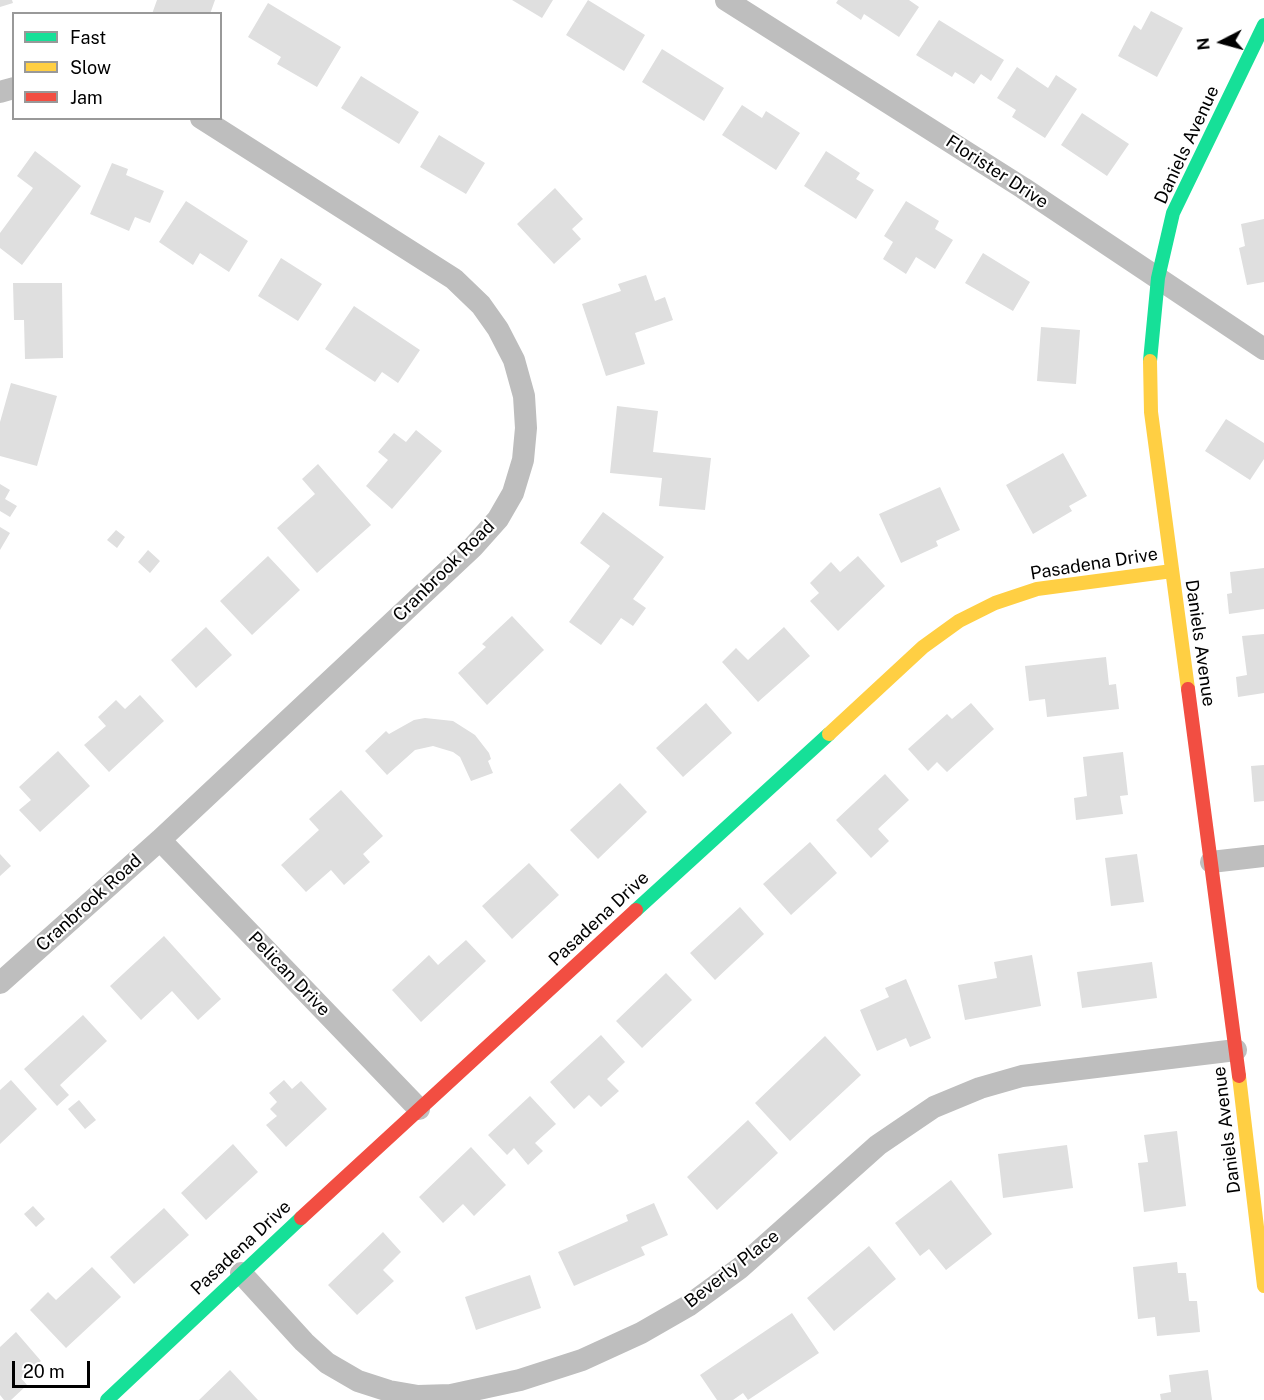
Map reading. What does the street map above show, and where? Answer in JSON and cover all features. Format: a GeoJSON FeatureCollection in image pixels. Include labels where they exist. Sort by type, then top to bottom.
{"type":"FeatureCollection","features":[{"type":"Feature","properties":{"kind":"street","name":"Florister Drive"},"geometry":{"type":"LineString","coordinates":[[726,0],[1023,188],[1264,349]]}},
{"type":"Feature","properties":{"kind":"street","name":"Daniels Avenue"},"geometry":{"type":"LineString","coordinates":[[1264,25],[1173,213],[1158,278],[1150,348],[1151,412],[1236,1050],[1264,1286]]}},
{"type":"Feature","properties":{"kind":"street","name":"Cranbrook Road"},"geometry":{"type":"LineString","coordinates":[[0,983],[160,840],[473,548],[498,519],[513,493],[523,460],[526,428],[524,396],[514,360],[498,329],[481,305],[453,279],[204,120]]}},
{"type":"Feature","properties":{"kind":"street","name":"Pasadena Drive"},"geometry":{"type":"LineString","coordinates":[[107,1400],[241,1273],[922,647],[959,621],[995,603],[1036,589],[1172,571]]}},
{"type":"Feature","properties":{"kind":"street","name":"Pelican Drive"},"geometry":{"type":"LineString","coordinates":[[160,840],[419,1109]]}},
{"type":"Feature","properties":{"kind":"street"},"geometry":{"type":"LineString","coordinates":[[1211,862],[1264,856]]}},
{"type":"Feature","properties":{"kind":"street","name":"Beverly Place"},"geometry":{"type":"LineString","coordinates":[[241,1273],[304,1342],[327,1363],[358,1381],[389,1392],[418,1396],[451,1395],[520,1380],[582,1360],[641,1333],[687,1306],[740,1268],[878,1145],[934,1107],[980,1088],[1022,1076],[1236,1050]]}},
{"type":"Feature","properties":{"kind":"building"},"geometry":{"type":"Polygon","coordinates":[[[0,0],[12,0],[13,3],[0,7],[0,0]]]}},
{"type":"Feature","properties":{"kind":"building"},"geometry":{"type":"Polygon","coordinates":[[[157,0],[215,0],[211,12],[153,12],[157,0]]]}},
{"type":"Feature","properties":{"kind":"building"},"geometry":{"type":"Polygon","coordinates":[[[512,0],[553,0],[542,18],[512,0]]]}},
{"type":"Feature","properties":{"kind":"building"},"geometry":{"type":"Polygon","coordinates":[[[588,0],[645,35],[624,71],[566,35],[588,0]]]}},
{"type":"Feature","properties":{"kind":"building"},"geometry":{"type":"Polygon","coordinates":[[[838,0],[909,0],[919,7],[899,37],[864,14],[861,20],[836,3],[838,0]]]}},
{"type":"Feature","properties":{"kind":"building"},"geometry":{"type":"Polygon","coordinates":[[[268,3],[341,47],[317,87],[277,64],[281,57],[248,37],[268,3]]]}},
{"type":"Feature","properties":{"kind":"building"},"geometry":{"type":"Polygon","coordinates":[[[1151,11],[1183,28],[1157,77],[1118,56],[1134,25],[1141,30],[1151,11]]]}},
{"type":"Feature","properties":{"kind":"building"},"geometry":{"type":"Polygon","coordinates":[[[939,20],[1004,60],[991,81],[981,74],[974,84],[955,72],[952,77],[916,55],[939,20]]]}},
{"type":"Feature","properties":{"kind":"building"},"geometry":{"type":"Polygon","coordinates":[[[662,49],[724,88],[704,121],[642,82],[662,49]]]}},
{"type":"Feature","properties":{"kind":"building"},"geometry":{"type":"Polygon","coordinates":[[[1017,67],[1048,88],[1056,75],[1077,89],[1045,138],[1012,117],[1016,110],[997,98],[1017,67]]]}},
{"type":"Feature","properties":{"kind":"building"},"geometry":{"type":"Polygon","coordinates":[[[361,76],[419,112],[399,144],[341,108],[361,76]]]}},
{"type":"Feature","properties":{"kind":"building"},"geometry":{"type":"Polygon","coordinates":[[[742,105],[762,118],[766,111],[800,133],[776,170],[722,135],[742,105]]]}},
{"type":"Feature","properties":{"kind":"building"},"geometry":{"type":"Polygon","coordinates":[[[1082,113],[1129,144],[1107,176],[1061,145],[1082,113]]]}},
{"type":"Feature","properties":{"kind":"building"},"geometry":{"type":"Polygon","coordinates":[[[439,135],[485,163],[466,194],[420,167],[439,135]]]}},
{"type":"Feature","properties":{"kind":"building"},"geometry":{"type":"Polygon","coordinates":[[[35,151],[81,186],[22,265],[0,248],[0,233],[33,188],[17,176],[35,151]]]}},
{"type":"Feature","properties":{"kind":"building"},"geometry":{"type":"Polygon","coordinates":[[[826,151],[860,173],[856,179],[874,190],[856,219],[804,186],[826,151]]]}},
{"type":"Feature","properties":{"kind":"building"},"geometry":{"type":"Polygon","coordinates":[[[112,163],[128,169],[126,175],[164,191],[150,223],[135,217],[129,231],[90,214],[112,163]]]}},
{"type":"Feature","properties":{"kind":"building"},"geometry":{"type":"Polygon","coordinates":[[[555,188],[583,219],[572,229],[581,239],[554,264],[517,224],[555,188]]]}},
{"type":"Feature","properties":{"kind":"building"},"geometry":{"type":"Polygon","coordinates":[[[186,201],[248,241],[229,272],[200,253],[193,265],[159,242],[186,201]]]}},
{"type":"Feature","properties":{"kind":"building"},"geometry":{"type":"Polygon","coordinates":[[[906,201],[939,221],[935,229],[953,240],[935,269],[916,257],[906,274],[883,259],[893,242],[884,236],[906,201]]]}},
{"type":"Feature","properties":{"kind":"building"},"geometry":{"type":"Polygon","coordinates":[[[1264,219],[1264,282],[1247,285],[1239,248],[1245,246],[1241,224],[1264,219]]]}},
{"type":"Feature","properties":{"kind":"building"},"geometry":{"type":"Polygon","coordinates":[[[983,253],[1030,282],[1013,311],[965,283],[983,253]]]}},
{"type":"Feature","properties":{"kind":"building"},"geometry":{"type":"Polygon","coordinates":[[[281,258],[322,284],[298,321],[258,296],[281,258]]]}},
{"type":"Feature","properties":{"kind":"building"},"geometry":{"type":"Polygon","coordinates":[[[646,275],[655,301],[665,297],[673,320],[635,333],[645,364],[606,376],[582,304],[621,291],[618,284],[646,275]]]}},
{"type":"Feature","properties":{"kind":"building"},"geometry":{"type":"Polygon","coordinates":[[[13,283],[62,283],[63,358],[25,359],[24,320],[14,320],[13,283]]]}},
{"type":"Feature","properties":{"kind":"building"},"geometry":{"type":"Polygon","coordinates":[[[354,306],[420,350],[398,383],[382,372],[375,382],[325,349],[354,306]]]}},
{"type":"Feature","properties":{"kind":"building"},"geometry":{"type":"Polygon","coordinates":[[[1041,327],[1080,330],[1076,384],[1037,381],[1041,327]]]}},
{"type":"Feature","properties":{"kind":"building"},"geometry":{"type":"Polygon","coordinates":[[[11,383],[57,396],[37,466],[0,456],[0,422],[11,383]]]}},
{"type":"Feature","properties":{"kind":"building"},"geometry":{"type":"Polygon","coordinates":[[[617,406],[658,411],[653,452],[711,458],[705,510],[659,506],[662,478],[610,473],[617,406]]]}},
{"type":"Feature","properties":{"kind":"building"},"geometry":{"type":"Polygon","coordinates":[[[1226,419],[1264,443],[1264,459],[1250,480],[1205,451],[1226,419]]]}},
{"type":"Feature","properties":{"kind":"building"},"geometry":{"type":"Polygon","coordinates":[[[416,430],[442,451],[392,509],[366,486],[388,460],[378,452],[394,433],[406,442],[416,430]]]}},
{"type":"Feature","properties":{"kind":"building"},"geometry":{"type":"Polygon","coordinates":[[[1063,453],[1087,496],[1069,506],[1072,511],[1033,534],[1006,485],[1063,453]]]}},
{"type":"Feature","properties":{"kind":"building"},"geometry":{"type":"Polygon","coordinates":[[[318,464],[371,525],[317,573],[277,528],[315,494],[302,479],[318,464]]]}},
{"type":"Feature","properties":{"kind":"building"},"geometry":{"type":"Polygon","coordinates":[[[0,484],[10,490],[5,499],[17,506],[10,517],[0,511],[0,484]]]}},
{"type":"Feature","properties":{"kind":"building"},"geometry":{"type":"Polygon","coordinates":[[[940,487],[960,530],[936,541],[938,546],[901,563],[879,514],[940,487]]]}},
{"type":"Feature","properties":{"kind":"building"},"geometry":{"type":"Polygon","coordinates":[[[603,512],[664,557],[633,599],[646,608],[633,626],[621,618],[601,645],[569,622],[610,566],[580,543],[603,512]]]}},
{"type":"Feature","properties":{"kind":"building"},"geometry":{"type":"Polygon","coordinates":[[[0,527],[10,533],[0,550],[0,527]]]}},
{"type":"Feature","properties":{"kind":"building"},"geometry":{"type":"Polygon","coordinates":[[[116,530],[125,537],[117,548],[107,540],[116,530]]]}},
{"type":"Feature","properties":{"kind":"building"},"geometry":{"type":"Polygon","coordinates":[[[148,550],[160,561],[150,573],[138,562],[148,550]]]}},
{"type":"Feature","properties":{"kind":"building"},"geometry":{"type":"Polygon","coordinates":[[[268,556],[300,590],[252,635],[220,601],[268,556]]]}},
{"type":"Feature","properties":{"kind":"building"},"geometry":{"type":"Polygon","coordinates":[[[858,556],[885,586],[838,631],[810,601],[819,593],[810,583],[831,562],[840,572],[858,556]]]}},
{"type":"Feature","properties":{"kind":"building"},"geometry":{"type":"Polygon","coordinates":[[[1264,568],[1264,609],[1229,614],[1227,594],[1232,593],[1230,572],[1264,568]]]}},
{"type":"Feature","properties":{"kind":"building"},"geometry":{"type":"Polygon","coordinates":[[[512,616],[544,650],[487,705],[458,673],[486,647],[482,644],[512,616]]]}},
{"type":"Feature","properties":{"kind":"building"},"geometry":{"type":"Polygon","coordinates":[[[206,627],[232,655],[196,688],[171,660],[206,627]]]}},
{"type":"Feature","properties":{"kind":"building"},"geometry":{"type":"Polygon","coordinates":[[[784,627],[810,656],[758,702],[722,662],[736,648],[748,660],[784,627]]]}},
{"type":"Feature","properties":{"kind":"building"},"geometry":{"type":"Polygon","coordinates":[[[1264,634],[1264,693],[1238,697],[1236,677],[1247,675],[1242,636],[1264,634]]]}},
{"type":"Feature","properties":{"kind":"building"},"geometry":{"type":"Polygon","coordinates":[[[1106,657],[1109,685],[1116,684],[1119,709],[1047,717],[1045,699],[1029,701],[1025,666],[1106,657]]]}},
{"type":"Feature","properties":{"kind":"building"},"geometry":{"type":"Polygon","coordinates":[[[140,695],[164,721],[109,772],[84,745],[106,726],[98,717],[116,700],[125,709],[140,695]]]}},
{"type":"Feature","properties":{"kind":"building"},"geometry":{"type":"Polygon","coordinates":[[[706,703],[732,733],[683,777],[656,748],[706,703]]]}},
{"type":"Feature","properties":{"kind":"building"},"geometry":{"type":"Polygon","coordinates":[[[971,703],[994,729],[947,772],[937,762],[928,771],[908,749],[947,714],[952,719],[971,703]]]}},
{"type":"Feature","properties":{"kind":"building"},"geometry":{"type":"Polygon","coordinates":[[[425,718],[453,721],[475,735],[489,753],[491,759],[488,761],[493,773],[471,781],[460,757],[453,752],[433,746],[415,750],[387,775],[365,751],[386,731],[389,734],[414,720],[425,718]]]}},
{"type":"Feature","properties":{"kind":"building"},"geometry":{"type":"Polygon","coordinates":[[[58,751],[90,786],[40,832],[19,810],[31,800],[19,787],[58,751]]]}},
{"type":"Feature","properties":{"kind":"building"},"geometry":{"type":"Polygon","coordinates":[[[1123,752],[1128,795],[1120,796],[1123,814],[1076,820],[1074,798],[1087,796],[1083,757],[1123,752]]]}},
{"type":"Feature","properties":{"kind":"building"},"geometry":{"type":"Polygon","coordinates":[[[1264,765],[1264,801],[1254,802],[1251,766],[1264,765]]]}},
{"type":"Feature","properties":{"kind":"building"},"geometry":{"type":"Polygon","coordinates":[[[885,774],[909,800],[878,829],[889,841],[871,858],[836,820],[885,774]]]}},
{"type":"Feature","properties":{"kind":"building"},"geometry":{"type":"Polygon","coordinates":[[[620,783],[647,812],[598,859],[570,830],[620,783]]]}},
{"type":"Feature","properties":{"kind":"building"},"geometry":{"type":"Polygon","coordinates":[[[341,790],[383,836],[363,854],[370,862],[344,885],[331,870],[306,892],[281,865],[319,830],[309,819],[341,790]]]}},
{"type":"Feature","properties":{"kind":"building"},"geometry":{"type":"Polygon","coordinates":[[[810,842],[837,873],[791,915],[763,884],[810,842]]]}},
{"type":"Feature","properties":{"kind":"building"},"geometry":{"type":"Polygon","coordinates":[[[0,854],[11,866],[0,876],[0,854]]]}},
{"type":"Feature","properties":{"kind":"building"},"geometry":{"type":"Polygon","coordinates":[[[1137,854],[1144,902],[1111,906],[1105,858],[1137,854]]]}},
{"type":"Feature","properties":{"kind":"building"},"geometry":{"type":"Polygon","coordinates":[[[529,863],[559,895],[512,939],[482,906],[529,863]]]}},
{"type":"Feature","properties":{"kind":"building"},"geometry":{"type":"Polygon","coordinates":[[[740,907],[764,934],[715,980],[690,953],[740,907]]]}},
{"type":"Feature","properties":{"kind":"building"},"geometry":{"type":"Polygon","coordinates":[[[164,936],[221,999],[198,1020],[172,991],[141,1020],[110,986],[164,936]]]}},
{"type":"Feature","properties":{"kind":"building"},"geometry":{"type":"Polygon","coordinates":[[[466,940],[486,961],[421,1022],[392,990],[429,955],[438,965],[466,940]]]}},
{"type":"Feature","properties":{"kind":"building"},"geometry":{"type":"Polygon","coordinates":[[[1032,955],[1041,1006],[965,1020],[958,985],[997,978],[994,962],[1032,955]]]}},
{"type":"Feature","properties":{"kind":"building"},"geometry":{"type":"Polygon","coordinates":[[[1152,962],[1157,998],[1082,1008],[1077,972],[1152,962]]]}},
{"type":"Feature","properties":{"kind":"building"},"geometry":{"type":"Polygon","coordinates":[[[666,973],[692,1000],[642,1048],[616,1021],[666,973]]]}},
{"type":"Feature","properties":{"kind":"building"},"geometry":{"type":"Polygon","coordinates":[[[906,979],[931,1038],[910,1047],[906,1038],[877,1051],[860,1010],[889,997],[885,988],[906,979]]]}},
{"type":"Feature","properties":{"kind":"building"},"geometry":{"type":"Polygon","coordinates":[[[83,1015],[107,1041],[60,1085],[69,1095],[57,1106],[24,1069],[83,1015]]]}},
{"type":"Feature","properties":{"kind":"building"},"geometry":{"type":"Polygon","coordinates":[[[601,1035],[625,1062],[607,1079],[619,1091],[601,1107],[589,1095],[574,1109],[550,1082],[601,1035]]]}},
{"type":"Feature","properties":{"kind":"building"},"geometry":{"type":"Polygon","coordinates":[[[825,1036],[861,1075],[790,1141],[755,1103],[825,1036]]]}},
{"type":"Feature","properties":{"kind":"building"},"geometry":{"type":"Polygon","coordinates":[[[11,1080],[37,1109],[0,1144],[0,1090],[11,1080]]]}},
{"type":"Feature","properties":{"kind":"building"},"geometry":{"type":"Polygon","coordinates":[[[284,1080],[292,1089],[301,1081],[327,1109],[286,1147],[266,1125],[277,1116],[270,1109],[277,1102],[269,1093],[284,1080]]]}},
{"type":"Feature","properties":{"kind":"building"},"geometry":{"type":"Polygon","coordinates":[[[530,1096],[556,1124],[535,1143],[543,1151],[528,1165],[514,1148],[507,1155],[488,1135],[530,1096]]]}},
{"type":"Feature","properties":{"kind":"building"},"geometry":{"type":"Polygon","coordinates":[[[79,1100],[96,1120],[85,1129],[68,1109],[79,1100]]]}},
{"type":"Feature","properties":{"kind":"building"},"geometry":{"type":"Polygon","coordinates":[[[748,1120],[778,1153],[717,1210],[687,1177],[748,1120]]]}},
{"type":"Feature","properties":{"kind":"building"},"geometry":{"type":"Polygon","coordinates":[[[1177,1131],[1186,1206],[1144,1212],[1138,1163],[1148,1162],[1144,1135],[1177,1131]]]}},
{"type":"Feature","properties":{"kind":"building"},"geometry":{"type":"Polygon","coordinates":[[[233,1144],[258,1172],[206,1220],[181,1193],[233,1144]]]}},
{"type":"Feature","properties":{"kind":"building"},"geometry":{"type":"Polygon","coordinates":[[[1067,1145],[1073,1188],[1003,1198],[998,1154],[1067,1145]]]}},
{"type":"Feature","properties":{"kind":"building"},"geometry":{"type":"Polygon","coordinates":[[[471,1147],[506,1185],[474,1216],[463,1204],[443,1223],[419,1197],[471,1147]]]}},
{"type":"Feature","properties":{"kind":"building"},"geometry":{"type":"Polygon","coordinates":[[[951,1180],[992,1234],[946,1270],[929,1249],[920,1256],[895,1223],[951,1180]]]}},
{"type":"Feature","properties":{"kind":"building"},"geometry":{"type":"Polygon","coordinates":[[[654,1203],[668,1235],[641,1247],[645,1255],[574,1286],[558,1252],[628,1221],[626,1215],[654,1203]]]}},
{"type":"Feature","properties":{"kind":"building"},"geometry":{"type":"Polygon","coordinates":[[[33,1206],[45,1219],[36,1227],[24,1214],[33,1206]]]}},
{"type":"Feature","properties":{"kind":"building"},"geometry":{"type":"Polygon","coordinates":[[[164,1208],[189,1235],[134,1284],[110,1257],[164,1208]]]}},
{"type":"Feature","properties":{"kind":"building"},"geometry":{"type":"Polygon","coordinates":[[[383,1232],[401,1252],[383,1270],[394,1281],[357,1315],[328,1285],[383,1232]]]}},
{"type":"Feature","properties":{"kind":"building"},"geometry":{"type":"Polygon","coordinates":[[[869,1246],[896,1279],[834,1331],[807,1298],[869,1246]]]}},
{"type":"Feature","properties":{"kind":"building"},"geometry":{"type":"Polygon","coordinates":[[[1177,1262],[1178,1273],[1186,1273],[1189,1301],[1197,1301],[1200,1332],[1157,1336],[1155,1317],[1138,1319],[1133,1267],[1177,1262]]]}},
{"type":"Feature","properties":{"kind":"building"},"geometry":{"type":"Polygon","coordinates":[[[92,1267],[121,1297],[66,1348],[30,1310],[48,1292],[56,1300],[92,1267]]]}},
{"type":"Feature","properties":{"kind":"building"},"geometry":{"type":"Polygon","coordinates":[[[530,1275],[541,1308],[476,1330],[465,1297],[530,1275]]]}},
{"type":"Feature","properties":{"kind":"building"},"geometry":{"type":"Polygon","coordinates":[[[792,1313],[819,1353],[748,1400],[743,1393],[733,1400],[717,1400],[700,1375],[792,1313]]]}},
{"type":"Feature","properties":{"kind":"building"},"geometry":{"type":"Polygon","coordinates":[[[16,1332],[41,1361],[21,1378],[27,1385],[11,1400],[4,1400],[0,1395],[0,1347],[16,1332]]]}},
{"type":"Feature","properties":{"kind":"building"},"geometry":{"type":"Polygon","coordinates":[[[230,1370],[258,1400],[199,1400],[230,1370]]]}},
{"type":"Feature","properties":{"kind":"building"},"geometry":{"type":"Polygon","coordinates":[[[1208,1370],[1212,1400],[1161,1400],[1160,1394],[1171,1392],[1169,1375],[1208,1370]]]}},
{"type":"Feature","properties":{"kind":"traffic: fast"},"geometry":{"type":"LineString","coordinates":[[1150,361],[1158,278],[1173,213],[1264,25]]}},
{"type":"Feature","properties":{"kind":"traffic: fast"},"geometry":{"type":"LineString","coordinates":[[636,910],[829,734]]}},
{"type":"Feature","properties":{"kind":"traffic: fast"},"geometry":{"type":"LineString","coordinates":[[107,1400],[301,1218]]}},
{"type":"Feature","properties":{"kind":"traffic: slow"},"geometry":{"type":"LineString","coordinates":[[1150,361],[1151,412],[1188,689]]}},
{"type":"Feature","properties":{"kind":"traffic: slow"},"geometry":{"type":"LineString","coordinates":[[829,734],[923,647],[959,621],[995,603],[1037,589],[1172,571]]}},
{"type":"Feature","properties":{"kind":"traffic: slow"},"geometry":{"type":"LineString","coordinates":[[1239,1076],[1264,1286]]}},
{"type":"Feature","properties":{"kind":"traffic: jam"},"geometry":{"type":"LineString","coordinates":[[1188,689],[1239,1076]]}},
{"type":"Feature","properties":{"kind":"traffic: jam"},"geometry":{"type":"LineString","coordinates":[[301,1218],[636,910]]}}]}
